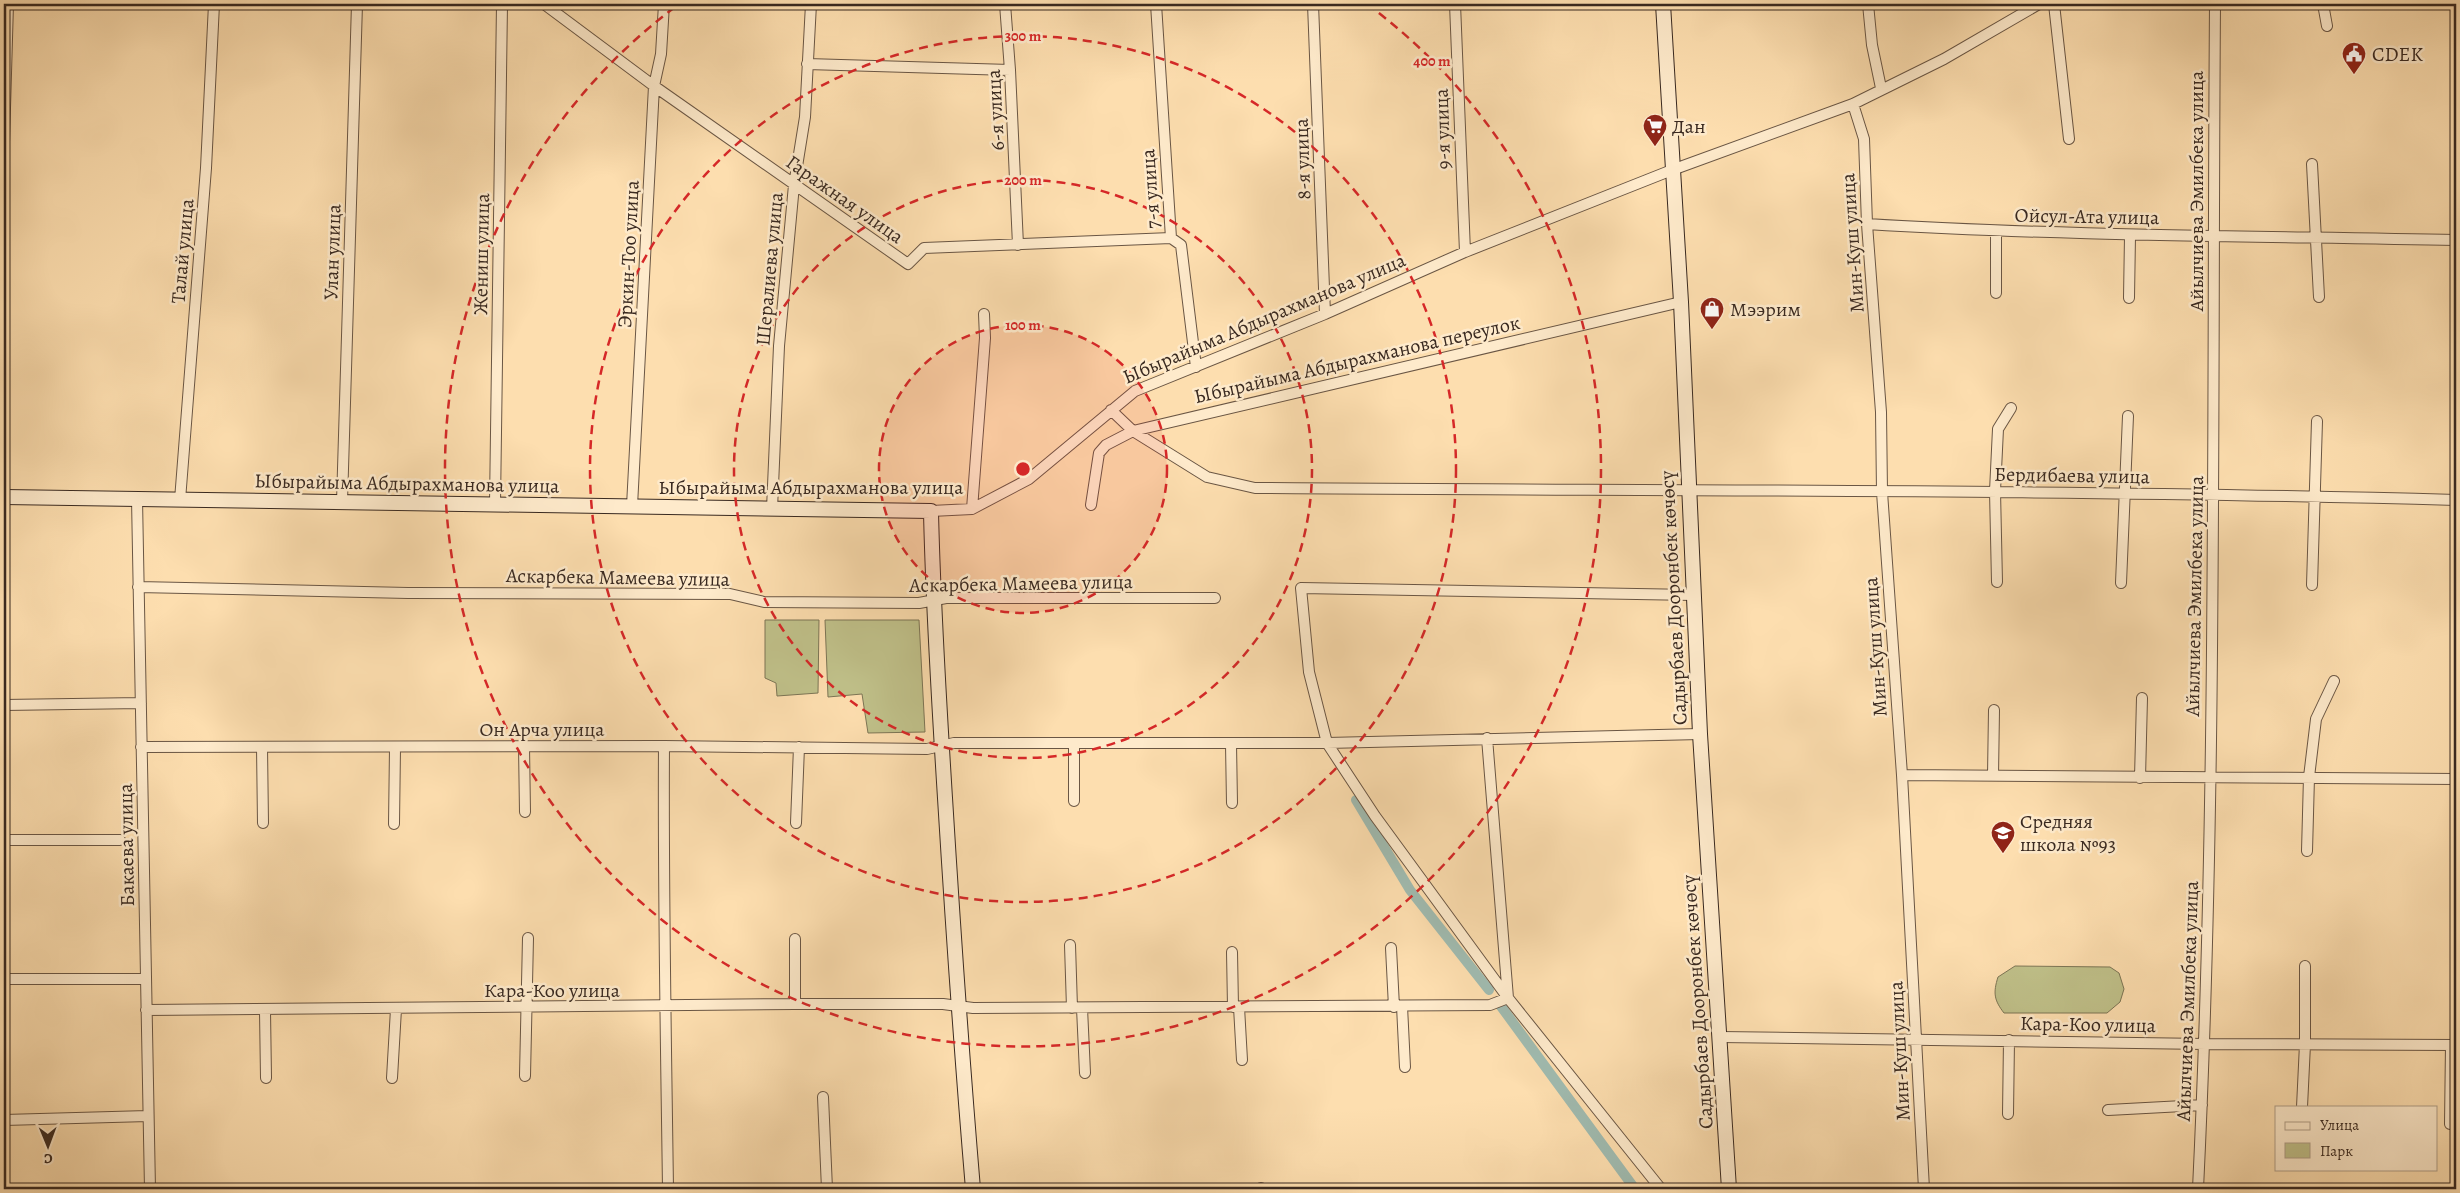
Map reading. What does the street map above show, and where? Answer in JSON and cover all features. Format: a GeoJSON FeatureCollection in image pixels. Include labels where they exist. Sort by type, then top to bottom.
{"type":"FeatureCollection","features":[{"type":"Feature","properties":{"kind":"street"},"geometry":{"type":"LineString","coordinates":[[4,142],[8,4]]}},
{"type":"Feature","properties":{"kind":"street","name":"Талай улица"},"geometry":{"type":"LineString","coordinates":[[180,500],[206,168],[214,4]]}},
{"type":"Feature","properties":{"kind":"street","name":"Улан улица"},"geometry":{"type":"LineString","coordinates":[[342,502],[357,4]]}},
{"type":"Feature","properties":{"kind":"street","name":"Жениш улица"},"geometry":{"type":"LineString","coordinates":[[495,504],[502,4]]}},
{"type":"Feature","properties":{"kind":"street","name":"Гаражная улица"},"geometry":{"type":"LineString","coordinates":[[544,4],[654,86],[794,185],[800,186],[908,264],[924,248],[1171,238]]}},
{"type":"Feature","properties":{"kind":"street","name":"Эркин-Тоо улица"},"geometry":{"type":"LineString","coordinates":[[632,506],[654,86],[661,54],[664,4]]}},
{"type":"Feature","properties":{"kind":"street","name":"Шералиева улица"},"geometry":{"type":"LineString","coordinates":[[772,509],[779,346],[794,185],[804,117],[810,4]]}},
{"type":"Feature","properties":{"kind":"street","name":"6-я улица"},"geometry":{"type":"LineString","coordinates":[[1005,4],[1018,245]]}},
{"type":"Feature","properties":{"kind":"street","name":"7-я улица"},"geometry":{"type":"LineString","coordinates":[[1156,4],[1171,238],[1181,245],[1196,367]]}},
{"type":"Feature","properties":{"kind":"street","name":"8-я улица"},"geometry":{"type":"LineString","coordinates":[[1313,4],[1325,314]]}},
{"type":"Feature","properties":{"kind":"street","name":"9-я улица"},"geometry":{"type":"LineString","coordinates":[[1454,4],[1465,252]]}},
{"type":"Feature","properties":{"kind":"street","name":"Садырбаев Дооронбек көчөсү"},"geometry":{"type":"LineString","coordinates":[[1663,4],[1681,302],[1700,734],[1729,1189]]}},
{"type":"Feature","properties":{"kind":"street"},"geometry":{"type":"LineString","coordinates":[[1868,4],[1872,45],[1881,88]]}},
{"type":"Feature","properties":{"kind":"street","name":"Ыбырайыма Абдырахманова улица"},"geometry":{"type":"LineString","coordinates":[[4,496],[772,509],[931,511],[972,509],[1036,474],[1135,391],[1325,314],[1465,252],[1672,170],[1853,104],[1881,88],[1944,59],[2038,4]]}},
{"type":"Feature","properties":{"kind":"street"},"geometry":{"type":"LineString","coordinates":[[2054,4],[2069,139]]}},
{"type":"Feature","properties":{"kind":"street","name":"Айылчиева Эмилбека улица"},"geometry":{"type":"LineString","coordinates":[[2198,1189],[2205,1044],[2209,778],[2215,4]]}},
{"type":"Feature","properties":{"kind":"street"},"geometry":{"type":"LineString","coordinates":[[2323,4],[2327,26]]}},
{"type":"Feature","properties":{"kind":"street"},"geometry":{"type":"LineString","coordinates":[[807,64],[1010,70]]}},
{"type":"Feature","properties":{"kind":"street","name":"Мин-Куш улица"},"geometry":{"type":"LineString","coordinates":[[1853,104],[1864,139],[1867,224],[1881,412],[1882,492],[1902,775],[1924,1189]]}},
{"type":"Feature","properties":{"kind":"street"},"geometry":{"type":"LineString","coordinates":[[2312,164],[2319,297]]}},
{"type":"Feature","properties":{"kind":"street","name":"Ойсул-Ата улица"},"geometry":{"type":"LineString","coordinates":[[1867,224],[1996,232],[2130,236],[2213,235],[2456,240]]}},
{"type":"Feature","properties":{"kind":"street"},"geometry":{"type":"LineString","coordinates":[[1996,232],[1996,293]]}},
{"type":"Feature","properties":{"kind":"street"},"geometry":{"type":"LineString","coordinates":[[2129,298],[2130,236]]}},
{"type":"Feature","properties":{"kind":"street","name":"Ыбырайыма Абдырахманова переулок"},"geometry":{"type":"LineString","coordinates":[[1091,505],[1099,453],[1106,446],[1133,431],[1681,302]]}},
{"type":"Feature","properties":{"kind":"street"},"geometry":{"type":"LineString","coordinates":[[972,509],[985,338],[984,314]]}},
{"type":"Feature","properties":{"kind":"street"},"geometry":{"type":"LineString","coordinates":[[1997,582],[1995,491],[1998,429],[2011,408]]}},
{"type":"Feature","properties":{"kind":"street","name":"Бердибаева улица"},"geometry":{"type":"LineString","coordinates":[[1111,410],[1133,431],[1207,477],[1256,488],[1995,491],[2456,500]]}},
{"type":"Feature","properties":{"kind":"street"},"geometry":{"type":"LineString","coordinates":[[2121,583],[2123,493],[2128,416]]}},
{"type":"Feature","properties":{"kind":"street"},"geometry":{"type":"LineString","coordinates":[[2312,584],[2313,496],[2317,421]]}},
{"type":"Feature","properties":{"kind":"street","name":"Бакаева улица"},"geometry":{"type":"LineString","coordinates":[[137,499],[150,1189]]}},
{"type":"Feature","properties":{"kind":"street"},"geometry":{"type":"LineString","coordinates":[[931,511],[933,601],[958,1006],[973,1189]]}},
{"type":"Feature","properties":{"kind":"street","name":"Аскарбека Мамеева улица"},"geometry":{"type":"LineString","coordinates":[[138,587],[408,593],[730,594],[764,602],[783,603],[909,603],[946,598],[1215,598]]}},
{"type":"Feature","properties":{"kind":"street"},"geometry":{"type":"LineString","coordinates":[[1661,1189],[1508,998],[1375,816],[1326,743],[1309,672],[1301,588],[1693,595]]}},
{"type":"Feature","properties":{"kind":"street"},"geometry":{"type":"LineString","coordinates":[[2307,851],[2309,777],[2316,719],[2334,681]]}},
{"type":"Feature","properties":{"kind":"street"},"geometry":{"type":"LineString","coordinates":[[2140,778],[2142,698]]}},
{"type":"Feature","properties":{"kind":"street"},"geometry":{"type":"LineString","coordinates":[[4,705],[141,703]]}},
{"type":"Feature","properties":{"kind":"street"},"geometry":{"type":"LineString","coordinates":[[1993,776],[1994,710]]}},
{"type":"Feature","properties":{"kind":"street","name":"Он Арча улица"},"geometry":{"type":"LineString","coordinates":[[141,747],[664,746],[927,749],[954,743],[1326,743],[1700,734]]}},
{"type":"Feature","properties":{"kind":"street"},"geometry":{"type":"LineString","coordinates":[[1487,738],[1508,998]]}},
{"type":"Feature","properties":{"kind":"street"},"geometry":{"type":"LineString","coordinates":[[1074,744],[1074,801]]}},
{"type":"Feature","properties":{"kind":"street"},"geometry":{"type":"LineString","coordinates":[[1232,744],[1232,802]]}},
{"type":"Feature","properties":{"kind":"street"},"geometry":{"type":"LineString","coordinates":[[524,746],[525,812]]}},
{"type":"Feature","properties":{"kind":"street"},"geometry":{"type":"LineString","coordinates":[[664,746],[663,928],[667,1007],[668,1189]]}},
{"type":"Feature","properties":{"kind":"street"},"geometry":{"type":"LineString","coordinates":[[262,747],[263,823]]}},
{"type":"Feature","properties":{"kind":"street"},"geometry":{"type":"LineString","coordinates":[[796,823],[798,747]]}},
{"type":"Feature","properties":{"kind":"street"},"geometry":{"type":"LineString","coordinates":[[394,824],[395,748]]}},
{"type":"Feature","properties":{"kind":"street"},"geometry":{"type":"LineString","coordinates":[[1902,775],[2140,778],[2309,777],[2456,780]]}},
{"type":"Feature","properties":{"kind":"street"},"geometry":{"type":"LineString","coordinates":[[4,840],[120,840]]}},
{"type":"Feature","properties":{"kind":"street"},"geometry":{"type":"LineString","coordinates":[[525,1076],[528,938]]}},
{"type":"Feature","properties":{"kind":"street"},"geometry":{"type":"LineString","coordinates":[[794,938],[795,1004]]}},
{"type":"Feature","properties":{"kind":"street"},"geometry":{"type":"LineString","coordinates":[[1070,945],[1085,1073]]}},
{"type":"Feature","properties":{"kind":"street"},"geometry":{"type":"LineString","coordinates":[[1391,948],[1405,1067]]}},
{"type":"Feature","properties":{"kind":"street"},"geometry":{"type":"LineString","coordinates":[[1232,952],[1242,1060]]}},
{"type":"Feature","properties":{"kind":"street"},"geometry":{"type":"LineString","coordinates":[[2302,1106],[2305,1044],[2305,966]]}},
{"type":"Feature","properties":{"kind":"street"},"geometry":{"type":"LineString","coordinates":[[4,978],[146,979]]}},
{"type":"Feature","properties":{"kind":"street","name":"Кара-Коо улица"},"geometry":{"type":"LineString","coordinates":[[146,1010],[396,1010],[795,1004],[1077,1008],[1398,1006],[1490,1005],[1508,998]]}},
{"type":"Feature","properties":{"kind":"street"},"geometry":{"type":"LineString","coordinates":[[392,1078],[396,1010]]}},
{"type":"Feature","properties":{"kind":"street"},"geometry":{"type":"LineString","coordinates":[[265,1011],[266,1078]]}},
{"type":"Feature","properties":{"kind":"street","name":"Кара-Коо улица"},"geometry":{"type":"LineString","coordinates":[[1720,1037],[2205,1044],[2454,1045]]}},
{"type":"Feature","properties":{"kind":"street"},"geometry":{"type":"LineString","coordinates":[[2008,1114],[2009,1040]]}},
{"type":"Feature","properties":{"kind":"street"},"geometry":{"type":"LineString","coordinates":[[2450,1124],[2454,1045]]}},
{"type":"Feature","properties":{"kind":"street"},"geometry":{"type":"LineString","coordinates":[[823,1097],[827,1189]]}},
{"type":"Feature","properties":{"kind":"street"},"geometry":{"type":"LineString","coordinates":[[2108,1110],[2202,1105]]}},
{"type":"Feature","properties":{"kind":"street"},"geometry":{"type":"LineString","coordinates":[[4,1120],[148,1116]]}},
{"type":"Feature","properties":{"kind":"green space"},"geometry":{"type":"Polygon","coordinates":[[[765,620],[819,620],[818,693],[777,696],[776,683],[765,678],[765,620]]]}},
{"type":"Feature","properties":{"kind":"green space"},"geometry":{"type":"Polygon","coordinates":[[[825,620],[919,620],[925,732],[868,733],[862,694],[828,697],[825,620]]]}},
{"type":"Feature","properties":{"kind":"green space"},"geometry":{"type":"Polygon","coordinates":[[[2015,966],[2110,967],[2119,973],[2124,989],[2120,1002],[2107,1013],[2004,1013],[1995,996],[1996,983],[1998,977],[2015,966]]]}},
{"type":"Feature","properties":{"kind":"waterway"},"geometry":{"type":"LineString","coordinates":[[1356,800],[1410,890],[1489,990]]}},
{"type":"Feature","properties":{"kind":"waterway"},"geometry":{"type":"LineString","coordinates":[[1500,1005],[1635,1189]]}},
{"type":"Feature","properties":{"kind":"place","name":"CDEK"},"geometry":{"type":"Point","coordinates":[2354,75]}},
{"type":"Feature","properties":{"kind":"place","name":"Дан"},"geometry":{"type":"Point","coordinates":[1655,147]}},
{"type":"Feature","properties":{"kind":"place","name":"Мээрим"},"geometry":{"type":"Point","coordinates":[1712,330]}},
{"type":"Feature","properties":{"kind":"place","name":"Средняя школа №93"},"geometry":{"type":"Point","coordinates":[2003,854]}}]}
